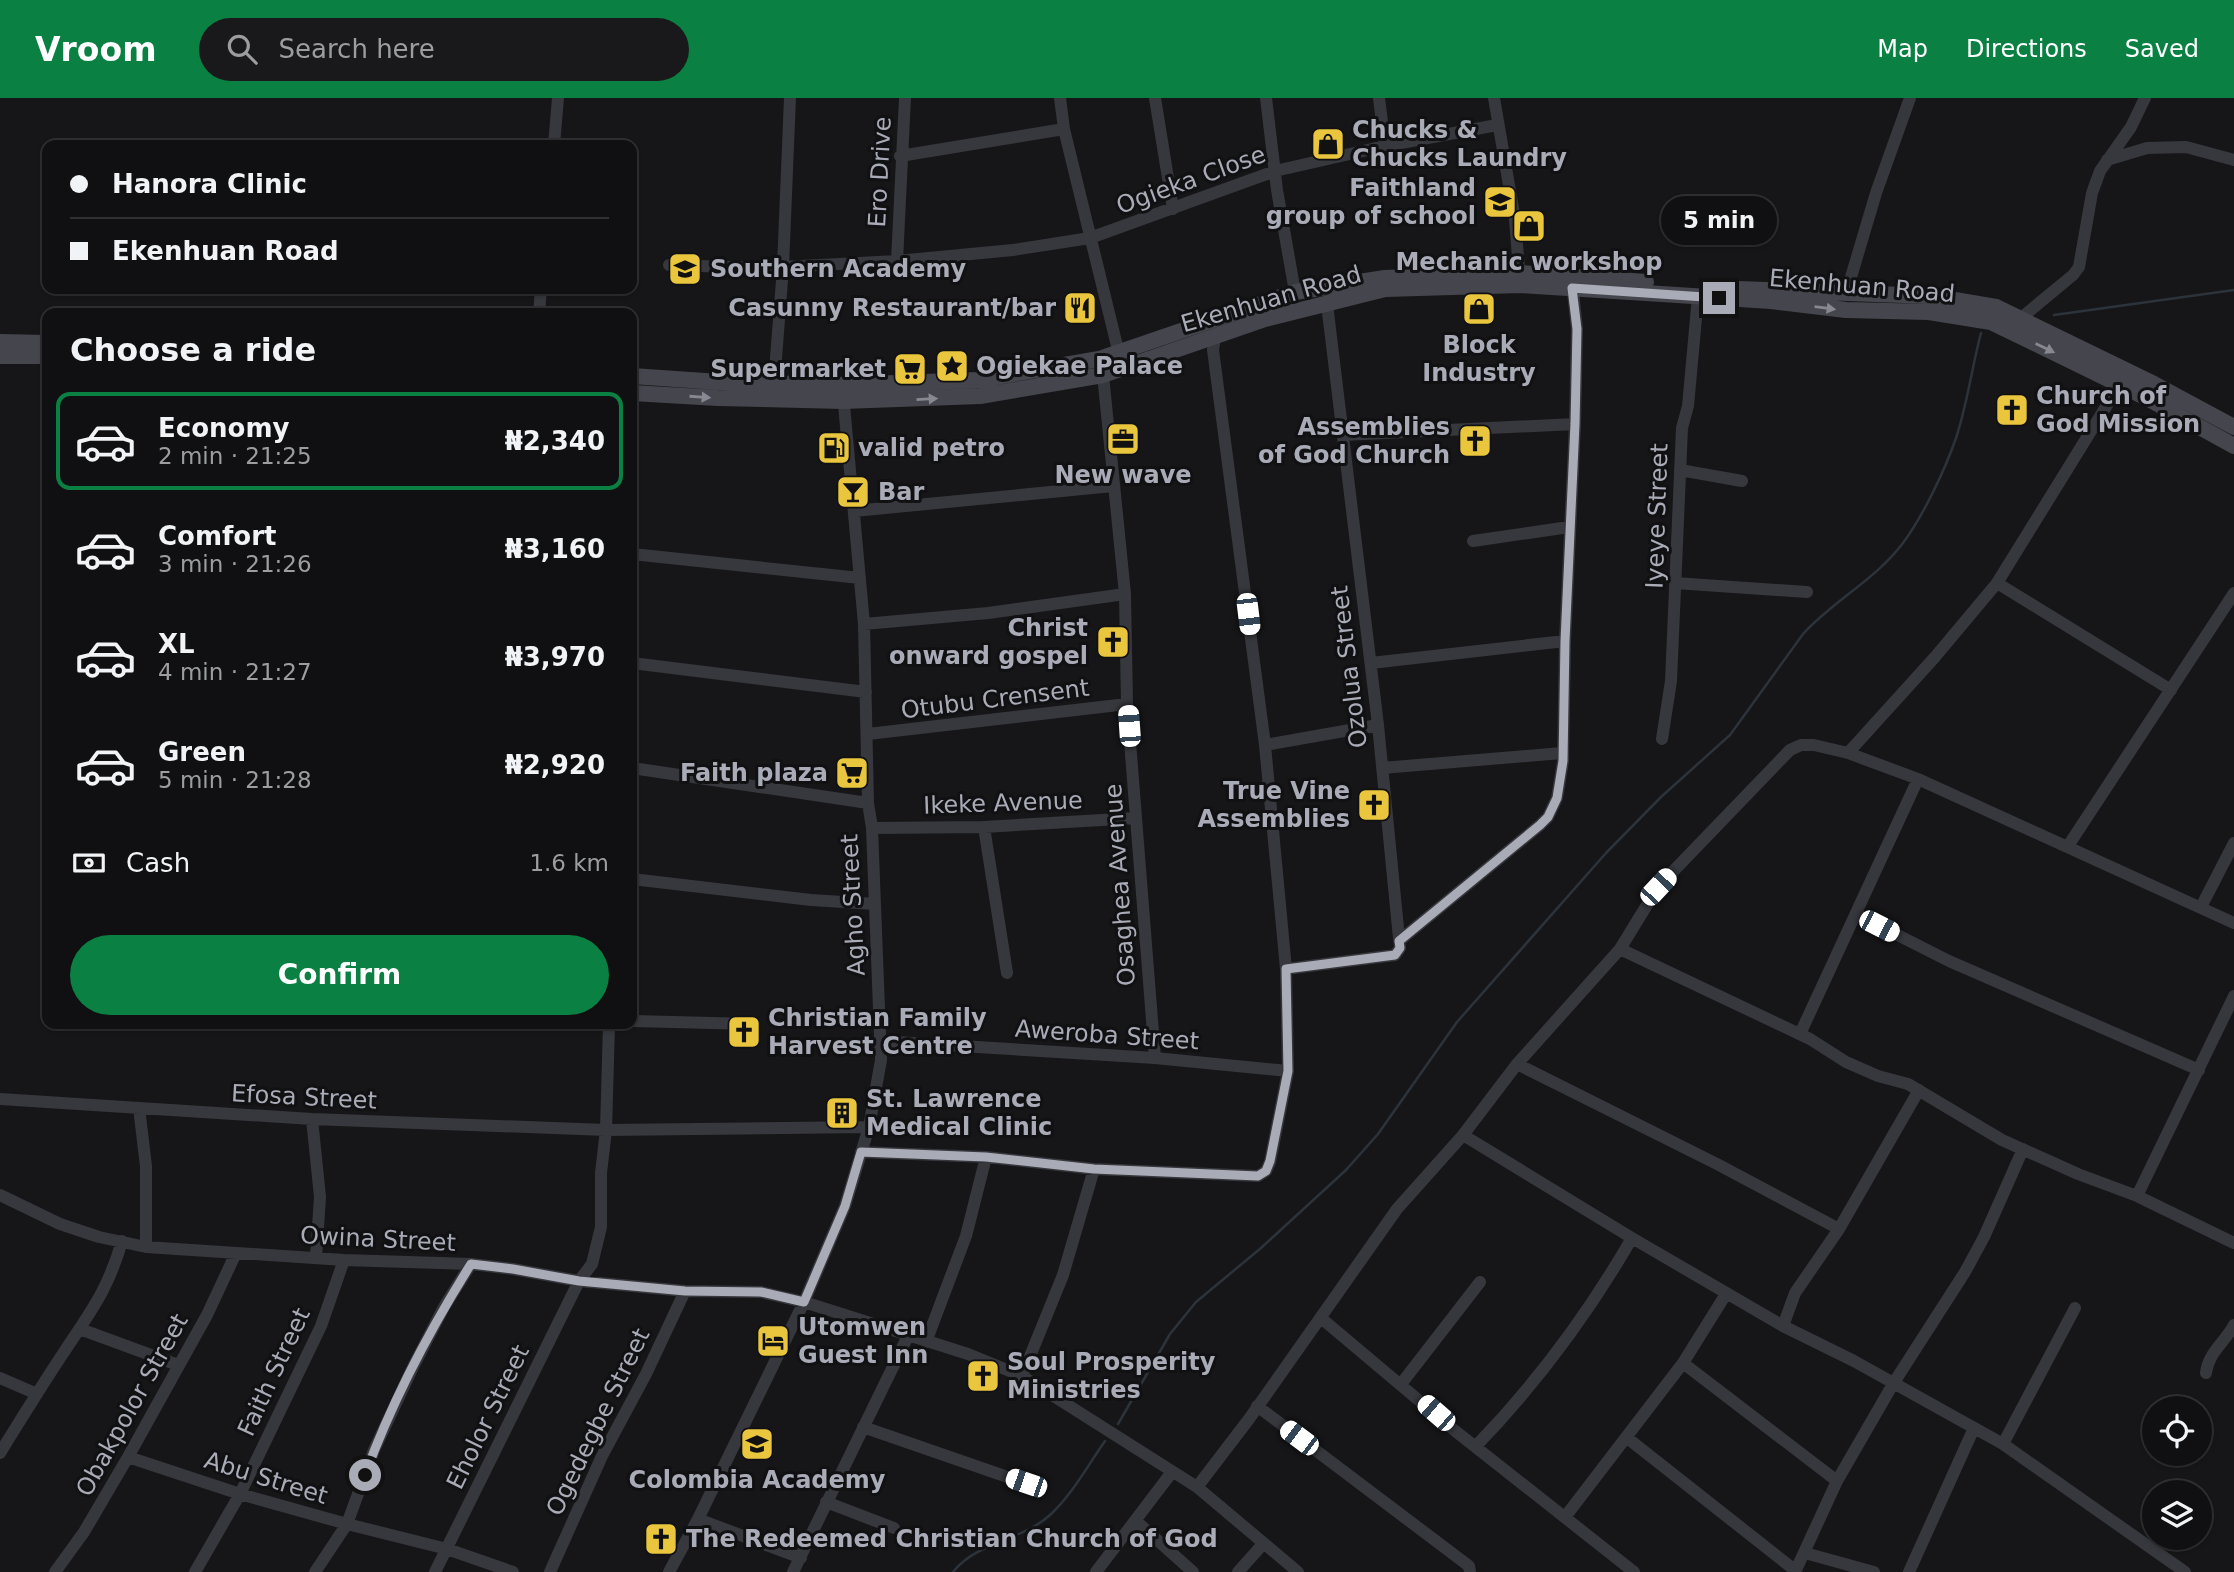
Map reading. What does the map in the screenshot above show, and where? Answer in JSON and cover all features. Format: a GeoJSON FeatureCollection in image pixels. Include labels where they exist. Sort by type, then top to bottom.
{"type":"FeatureCollection","features":[{"type":"Feature","properties":{"kind":"main road","name":"Ekenhuan Road"},"geometry":{"type":"LineString","coordinates":[[637,393],[718,398],[843,393],[978,380],[1119,354],[1295,292],[1385,278],[1520,279],[1846,295],[1931,296],[1996,306],[2234,427]]}},
{"type":"Feature","properties":{"kind":"main road","name":"Ekenhuan Road"},"geometry":{"type":"LineString","coordinates":[[637,376],[774,384],[843,393],[980,396],[1103,375],[1298,310],[1385,289],[1520,279]]}},
{"type":"Feature","properties":{"kind":"main road","name":"Ekenhuan Road"},"geometry":{"type":"LineString","coordinates":[[1572,282],[1846,310],[1929,312],[1991,322],[2120,384],[2234,446]]}},
{"type":"Feature","properties":{"kind":"main road"},"geometry":{"type":"LineString","coordinates":[[0,342],[36,347]]}},
{"type":"Feature","properties":{"kind":"main road"},"geometry":{"type":"LineString","coordinates":[[0,356],[36,347]]}},
{"type":"Feature","properties":{"kind":"street"},"geometry":{"type":"LineString","coordinates":[[554,140],[558,98]]}},
{"type":"Feature","properties":{"kind":"street"},"geometry":{"type":"LineString","coordinates":[[774,384],[783,267],[790,98]]}},
{"type":"Feature","properties":{"kind":"street","name":"Ero Drive"},"geometry":{"type":"LineString","coordinates":[[668,265],[783,267],[897,261],[900,156],[905,98]]}},
{"type":"Feature","properties":{"kind":"street"},"geometry":{"type":"LineString","coordinates":[[1060,98],[1064,129],[1119,354]]}},
{"type":"Feature","properties":{"kind":"street"},"geometry":{"type":"LineString","coordinates":[[1155,98],[1173,209]]}},
{"type":"Feature","properties":{"kind":"street"},"geometry":{"type":"LineString","coordinates":[[1266,98],[1295,292]]}},
{"type":"Feature","properties":{"kind":"street"},"geometry":{"type":"LineString","coordinates":[[1379,98],[1385,146]]}},
{"type":"Feature","properties":{"kind":"street"},"geometry":{"type":"LineString","coordinates":[[1494,98],[1515,220],[1520,279]]}},
{"type":"Feature","properties":{"kind":"street"},"geometry":{"type":"LineString","coordinates":[[1846,295],[1876,192],[1910,98]]}},
{"type":"Feature","properties":{"kind":"street"},"geometry":{"type":"LineString","coordinates":[[2021,318],[2073,275],[2078,267],[2092,193],[2100,171],[2131,127],[2145,98]]}},
{"type":"Feature","properties":{"kind":"street","name":"Ogieka Close"},"geometry":{"type":"LineString","coordinates":[[897,261],[1013,250],[1090,238],[1275,171],[1385,146],[1497,125]]}},
{"type":"Feature","properties":{"kind":"street"},"geometry":{"type":"LineString","coordinates":[[900,156],[1064,129]]}},
{"type":"Feature","properties":{"kind":"street"},"geometry":{"type":"LineString","coordinates":[[2106,160],[2147,148],[2186,147],[2234,160]]}},
{"type":"Feature","properties":{"kind":"street"},"geometry":{"type":"LineString","coordinates":[[1286,969],[1395,955],[1400,948],[1399,941],[1548,817],[1557,798],[1563,761],[1569,527],[1575,424],[1577,329],[1572,282]]}},
{"type":"Feature","properties":{"kind":"street","name":"Iyeye Street"},"geometry":{"type":"LineString","coordinates":[[1662,739],[1671,681],[1682,428],[1688,407],[1698,296]]}},
{"type":"Feature","properties":{"kind":"street","name":"Ozolua Street"},"geometry":{"type":"LineString","coordinates":[[1327,304],[1371,663],[1399,941]]}},
{"type":"Feature","properties":{"kind":"street"},"geometry":{"type":"LineString","coordinates":[[861,1152],[986,1157],[1094,1169],[1258,1176],[1266,1171],[1288,1071],[1286,969],[1265,745],[1213,350],[1215,337]]}},
{"type":"Feature","properties":{"kind":"street","name":"Osaghea Avenue"},"geometry":{"type":"LineString","coordinates":[[1103,375],[1125,594],[1128,704],[1154,1058]]}},
{"type":"Feature","properties":{"kind":"street"},"geometry":{"type":"LineString","coordinates":[[1848,753],[1935,657],[1997,583],[2120,384]]}},
{"type":"Feature","properties":{"kind":"street","name":"Agho Street"},"geometry":{"type":"LineString","coordinates":[[669,1572],[698,1519],[804,1302],[845,1206],[869,1127],[881,1060],[872,828],[868,803],[864,624],[843,393]]}},
{"type":"Feature","properties":{"kind":"street"},"geometry":{"type":"LineString","coordinates":[[1343,435],[1575,424]]}},
{"type":"Feature","properties":{"kind":"street"},"geometry":{"type":"LineString","coordinates":[[1680,470],[1742,481]]}},
{"type":"Feature","properties":{"kind":"street"},"geometry":{"type":"LineString","coordinates":[[854,511],[1114,485]]}},
{"type":"Feature","properties":{"kind":"street"},"geometry":{"type":"LineString","coordinates":[[1473,541],[1569,527]]}},
{"type":"Feature","properties":{"kind":"street"},"geometry":{"type":"LineString","coordinates":[[637,555],[860,578]]}},
{"type":"Feature","properties":{"kind":"street"},"geometry":{"type":"LineString","coordinates":[[1675,583],[1807,592]]}},
{"type":"Feature","properties":{"kind":"street"},"geometry":{"type":"LineString","coordinates":[[1997,583],[2171,690]]}},
{"type":"Feature","properties":{"kind":"street"},"geometry":{"type":"LineString","coordinates":[[2067,846],[2171,690],[2229,610],[2234,593]]}},
{"type":"Feature","properties":{"kind":"street"},"geometry":{"type":"LineString","coordinates":[[864,624],[988,613],[1125,594]]}},
{"type":"Feature","properties":{"kind":"street"},"geometry":{"type":"LineString","coordinates":[[1371,663],[1565,641]]}},
{"type":"Feature","properties":{"kind":"street"},"geometry":{"type":"LineString","coordinates":[[637,664],[866,692]]}},
{"type":"Feature","properties":{"kind":"street","name":"Otubu Crensent"},"geometry":{"type":"LineString","coordinates":[[868,734],[1128,704]]}},
{"type":"Feature","properties":{"kind":"street"},"geometry":{"type":"LineString","coordinates":[[1265,745],[1378,725]]}},
{"type":"Feature","properties":{"kind":"street"},"geometry":{"type":"LineString","coordinates":[[1197,1487],[1397,1209],[1463,1135],[1517,1064],[1620,949],[1658,887],[1790,750],[1801,745],[1814,745],[1848,753],[1918,779],[2234,923]]}},
{"type":"Feature","properties":{"kind":"street"},"geometry":{"type":"LineString","coordinates":[[1382,768],[1562,753]]}},
{"type":"Feature","properties":{"kind":"street"},"geometry":{"type":"LineString","coordinates":[[637,769],[868,803]]}},
{"type":"Feature","properties":{"kind":"street"},"geometry":{"type":"LineString","coordinates":[[1800,1034],[1918,779]]}},
{"type":"Feature","properties":{"kind":"street","name":"Ikeke Avenue"},"geometry":{"type":"LineString","coordinates":[[872,828],[984,827],[1136,818]]}},
{"type":"Feature","properties":{"kind":"street"},"geometry":{"type":"LineString","coordinates":[[984,827],[1007,973]]}},
{"type":"Feature","properties":{"kind":"street"},"geometry":{"type":"LineString","coordinates":[[2201,907],[2234,843]]}},
{"type":"Feature","properties":{"kind":"street"},"geometry":{"type":"LineString","coordinates":[[637,880],[811,900],[875,904]]}},
{"type":"Feature","properties":{"kind":"street"},"geometry":{"type":"LineString","coordinates":[[1856,914],[1949,961],[2199,1070]]}},
{"type":"Feature","properties":{"kind":"street"},"geometry":{"type":"LineString","coordinates":[[1620,949],[1800,1034],[1846,1062],[1878,1076],[1908,1084],[2002,1140],[2078,1174],[2137,1196],[2234,1243]]}},
{"type":"Feature","properties":{"kind":"street"},"geometry":{"type":"LineString","coordinates":[[2137,1196],[2234,996]]}},
{"type":"Feature","properties":{"kind":"street"},"geometry":{"type":"LineString","coordinates":[[637,1021],[751,1024]]}},
{"type":"Feature","properties":{"kind":"street","name":"Eholor Street"},"geometry":{"type":"LineString","coordinates":[[435,1572],[579,1281],[592,1264],[601,1227],[601,1173],[606,1130],[609,1029]]}},
{"type":"Feature","properties":{"kind":"street","name":"Aweroba Street"},"geometry":{"type":"LineString","coordinates":[[880,1041],[1154,1058],[1288,1071]]}},
{"type":"Feature","properties":{"kind":"street"},"geometry":{"type":"LineString","coordinates":[[1517,1064],[1717,1164],[1839,1229]]}},
{"type":"Feature","properties":{"kind":"street"},"geometry":{"type":"LineString","coordinates":[[1783,1326],[1795,1293],[1839,1229],[1919,1090]]}},
{"type":"Feature","properties":{"kind":"street","name":"Efosa Street"},"geometry":{"type":"LineString","coordinates":[[0,1099],[312,1119],[606,1130],[869,1127]]}},
{"type":"Feature","properties":{"kind":"street"},"geometry":{"type":"LineString","coordinates":[[139,1108],[146,1166],[146,1247]]}},
{"type":"Feature","properties":{"kind":"street"},"geometry":{"type":"LineString","coordinates":[[312,1119],[320,1197],[316,1257]]}},
{"type":"Feature","properties":{"kind":"street"},"geometry":{"type":"LineString","coordinates":[[1463,1135],[1726,1294],[2003,1444],[2185,1572]]}},
{"type":"Feature","properties":{"kind":"street"},"geometry":{"type":"LineString","coordinates":[[1626,1437],[1796,1572],[1837,1480],[1893,1384],[1965,1272],[1984,1237],[2023,1149]]}},
{"type":"Feature","properties":{"kind":"street"},"geometry":{"type":"LineString","coordinates":[[926,1342],[967,1236],[986,1157]]}},
{"type":"Feature","properties":{"kind":"street"},"geometry":{"type":"LineString","coordinates":[[1022,1376],[1063,1275],[1094,1169]]}},
{"type":"Feature","properties":{"kind":"street","name":"Owina Street"},"geometry":{"type":"LineString","coordinates":[[0,1195],[60,1224],[99,1237],[146,1247],[344,1260],[471,1264],[579,1281],[685,1291],[761,1292],[804,1302],[968,1354],[1022,1376],[1197,1487],[1298,1572]]}},
{"type":"Feature","properties":{"kind":"street"},"geometry":{"type":"LineString","coordinates":[[1476,1446],[1515,1405],[1559,1350],[1604,1286],[1632,1238]]}},
{"type":"Feature","properties":{"kind":"street"},"geometry":{"type":"LineString","coordinates":[[0,1453],[110,1281],[122,1241]]}},
{"type":"Feature","properties":{"kind":"street","name":"Obakpolor Street"},"geometry":{"type":"LineString","coordinates":[[55,1572],[84,1532],[128,1457],[207,1315],[236,1253]]}},
{"type":"Feature","properties":{"kind":"street","name":"Faith Street"},"geometry":{"type":"LineString","coordinates":[[195,1572],[240,1494],[321,1326],[344,1260]]}},
{"type":"Feature","properties":{"kind":"street"},"geometry":{"type":"LineString","coordinates":[[315,1572],[348,1524],[374,1450],[413,1367],[444,1307],[471,1264]]}},
{"type":"Feature","properties":{"kind":"street"},"geometry":{"type":"LineString","coordinates":[[1401,1384],[1480,1282]]}},
{"type":"Feature","properties":{"kind":"street","name":"Ogedegbe Street"},"geometry":{"type":"LineString","coordinates":[[550,1572],[602,1456],[646,1374],[685,1291]]}},
{"type":"Feature","properties":{"kind":"street"},"geometry":{"type":"LineString","coordinates":[[1565,1517],[1683,1363],[1726,1294]]}},
{"type":"Feature","properties":{"kind":"street"},"geometry":{"type":"LineString","coordinates":[[2003,1444],[2075,1308]]}},
{"type":"Feature","properties":{"kind":"street"},"geometry":{"type":"LineString","coordinates":[[1321,1318],[1634,1572]]}},
{"type":"Feature","properties":{"kind":"street"},"geometry":{"type":"LineString","coordinates":[[2206,1373],[2211,1355],[2226,1340],[2234,1325]]}},
{"type":"Feature","properties":{"kind":"street"},"geometry":{"type":"LineString","coordinates":[[80,1329],[178,1366]]}},
{"type":"Feature","properties":{"kind":"street"},"geometry":{"type":"LineString","coordinates":[[793,1572],[908,1336]]}},
{"type":"Feature","properties":{"kind":"street"},"geometry":{"type":"LineString","coordinates":[[1683,1363],[1837,1480]]}},
{"type":"Feature","properties":{"kind":"street"},"geometry":{"type":"LineString","coordinates":[[0,1378],[37,1394]]}},
{"type":"Feature","properties":{"kind":"street"},"geometry":{"type":"LineString","coordinates":[[1257,1406],[1469,1566],[1470,1572]]}},
{"type":"Feature","properties":{"kind":"street"},"geometry":{"type":"LineString","coordinates":[[863,1427],[1026,1483]]}},
{"type":"Feature","properties":{"kind":"street"},"geometry":{"type":"LineString","coordinates":[[1909,1572],[1974,1428]]}},
{"type":"Feature","properties":{"kind":"street","name":"Abu Street"},"geometry":{"type":"LineString","coordinates":[[128,1457],[240,1494],[447,1549],[513,1572]]}},
{"type":"Feature","properties":{"kind":"street"},"geometry":{"type":"LineString","coordinates":[[1096,1572],[1172,1472]]}},
{"type":"Feature","properties":{"kind":"street"},"geometry":{"type":"LineString","coordinates":[[826,1502],[894,1528]]}},
{"type":"Feature","properties":{"kind":"street"},"geometry":{"type":"LineString","coordinates":[[698,1519],[801,1558]]}},
{"type":"Feature","properties":{"kind":"street"},"geometry":{"type":"LineString","coordinates":[[1136,1521],[1193,1572]]}},
{"type":"Feature","properties":{"kind":"street"},"geometry":{"type":"LineString","coordinates":[[1238,1572],[1263,1544]]}},
{"type":"Feature","properties":{"kind":"street"},"geometry":{"type":"LineString","coordinates":[[1805,1553],[1874,1572]]}},
{"type":"Feature","properties":{"kind":"waterway"},"geometry":{"type":"LineString","coordinates":[[2054,315],[2234,290]]}},
{"type":"Feature","properties":{"kind":"waterway"},"geometry":{"type":"LineString","coordinates":[[1118,1424],[1170,1334],[1196,1302],[1261,1248],[1346,1170],[1378,1134],[1457,1022],[1606,853],[1661,797],[1730,735],[1803,634],[1880,568],[1903,543],[1926,506],[1956,438],[1981,333]]}},
{"type":"Feature","properties":{"kind":"waterway"},"geometry":{"type":"LineString","coordinates":[[953,1572],[975,1554],[1027,1531],[1050,1515],[1073,1489],[1105,1441]]}},
{"type":"Feature","properties":{"kind":"place","name":"Chucks & Chucks Laundry"},"geometry":{"type":"Point","coordinates":[1328,144]}},
{"type":"Feature","properties":{"kind":"place","name":"Faithland group of school"},"geometry":{"type":"Point","coordinates":[1500,202]}},
{"type":"Feature","properties":{"kind":"place","name":"Mechanic workshop"},"geometry":{"type":"Point","coordinates":[1529,226]}},
{"type":"Feature","properties":{"kind":"place","name":"Southern Academy"},"geometry":{"type":"Point","coordinates":[685,269]}},
{"type":"Feature","properties":{"kind":"place","name":"Casunny Restaurant/bar"},"geometry":{"type":"Point","coordinates":[1080,308]}},
{"type":"Feature","properties":{"kind":"place","name":"Block Industry"},"geometry":{"type":"Point","coordinates":[1479,309]}},
{"type":"Feature","properties":{"kind":"place","name":"Ogiekae Palace"},"geometry":{"type":"Point","coordinates":[952,366]}},
{"type":"Feature","properties":{"kind":"place","name":"Supermarket"},"geometry":{"type":"Point","coordinates":[910,369]}},
{"type":"Feature","properties":{"kind":"place","name":"Church of God Mission"},"geometry":{"type":"Point","coordinates":[2012,410]}},
{"type":"Feature","properties":{"kind":"place","name":"New wave"},"geometry":{"type":"Point","coordinates":[1123,439]}},
{"type":"Feature","properties":{"kind":"place","name":"Assemblies of God Church"},"geometry":{"type":"Point","coordinates":[1475,441]}},
{"type":"Feature","properties":{"kind":"place","name":"valid petro"},"geometry":{"type":"Point","coordinates":[834,448]}},
{"type":"Feature","properties":{"kind":"place","name":"Bar"},"geometry":{"type":"Point","coordinates":[853,492]}},
{"type":"Feature","properties":{"kind":"place","name":"Christ onward gospel"},"geometry":{"type":"Point","coordinates":[1113,642]}},
{"type":"Feature","properties":{"kind":"place","name":"Faith plaza"},"geometry":{"type":"Point","coordinates":[852,773]}},
{"type":"Feature","properties":{"kind":"place","name":"True Vine Assemblies"},"geometry":{"type":"Point","coordinates":[1374,805]}},
{"type":"Feature","properties":{"kind":"place","name":"Christian Family Harvest Centre"},"geometry":{"type":"Point","coordinates":[744,1032]}},
{"type":"Feature","properties":{"kind":"place","name":"St. Lawrence Medical Clinic"},"geometry":{"type":"Point","coordinates":[842,1113]}},
{"type":"Feature","properties":{"kind":"place","name":"Utomwen Guest Inn"},"geometry":{"type":"Point","coordinates":[773,1341]}},
{"type":"Feature","properties":{"kind":"place","name":"Soul Prosperity Ministries"},"geometry":{"type":"Point","coordinates":[983,1376]}},
{"type":"Feature","properties":{"kind":"place","name":"Colombia Academy"},"geometry":{"type":"Point","coordinates":[757,1444]}},
{"type":"Feature","properties":{"kind":"place","name":"The Redeemed Christian Church of God"},"geometry":{"type":"Point","coordinates":[661,1539]}},
{"type":"Feature","properties":{"kind":"route"},"geometry":{"type":"LineString","coordinates":[[365,1475],[413,1367],[444,1307],[471,1264],[579,1281],[685,1291],[761,1292],[804,1302],[845,1206],[861,1152],[986,1157],[1094,1169],[1258,1176],[1266,1171],[1288,1071],[1286,969],[1399,953],[1399,941],[1540,825],[1548,817],[1557,798],[1563,761],[1569,527],[1575,424],[1577,329],[1572,288],[1719,298]]}}]}
